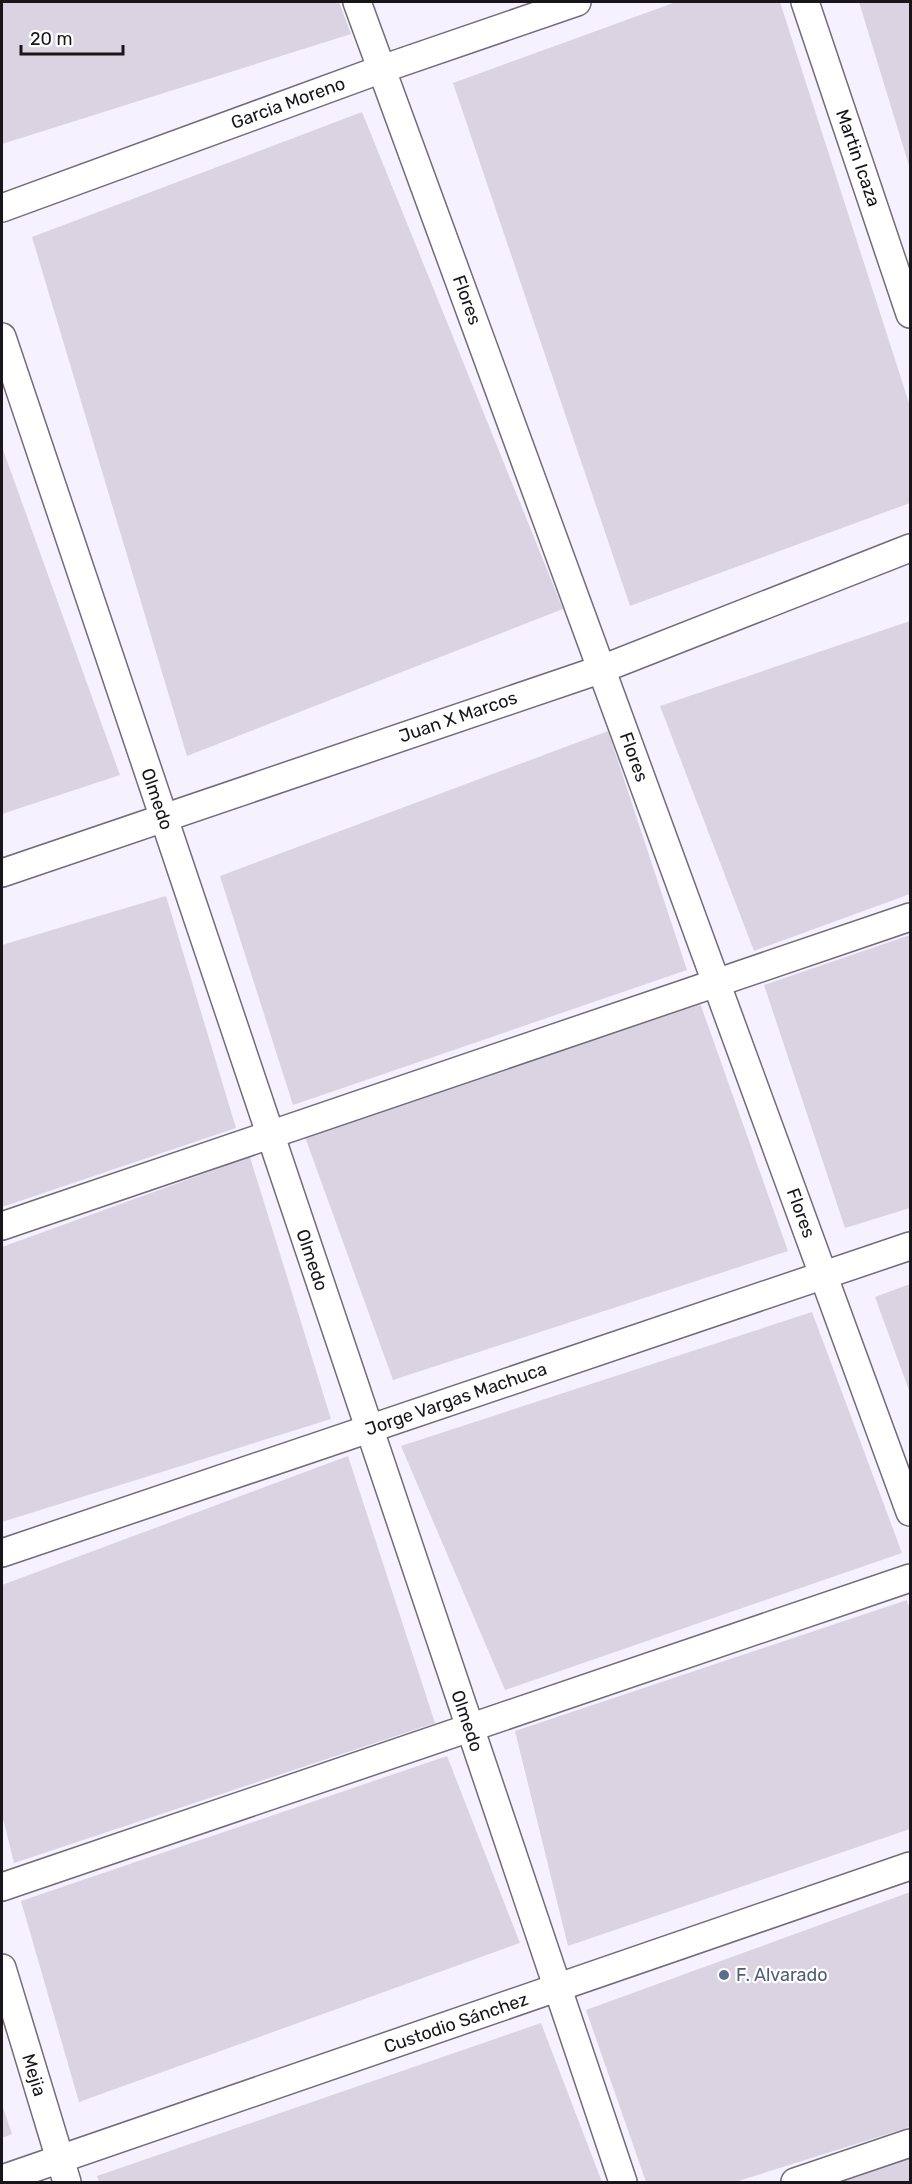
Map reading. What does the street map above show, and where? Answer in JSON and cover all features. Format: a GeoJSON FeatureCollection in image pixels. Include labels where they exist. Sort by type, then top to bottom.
{"type":"FeatureCollection","features":[{"type":"Feature","properties":{"kind":"street","name":"Flores"},"geometry":{"type":"LineString","coordinates":[[357,2],[910,1512]]}},
{"type":"Feature","properties":{"kind":"street","name":"Garcia Moreno"},"geometry":{"type":"LineString","coordinates":[[2,208],[382,69],[576,2]]}},
{"type":"Feature","properties":{"kind":"street","name":"Martin Icaza"},"geometry":{"type":"LineString","coordinates":[[806,2],[910,314]]}},
{"type":"Feature","properties":{"kind":"street","name":"Olmedo"},"geometry":{"type":"LineString","coordinates":[[2,338],[623,2182]]}},
{"type":"Feature","properties":{"kind":"street","name":"Juan X Marcos"},"geometry":{"type":"LineString","coordinates":[[2,873],[602,669],[910,548]]}},
{"type":"Feature","properties":{"kind":"street"},"geometry":{"type":"LineString","coordinates":[[2,1226],[716,981],[910,917]]}},
{"type":"Feature","properties":{"kind":"street","name":"Jorge Vargas Machuca"},"geometry":{"type":"LineString","coordinates":[[2,1553],[910,1246]]}},
{"type":"Feature","properties":{"kind":"street"},"geometry":{"type":"LineString","coordinates":[[2,1887],[910,1578]]}},
{"type":"Feature","properties":{"kind":"street","name":"Custodio Sánchez"},"geometry":{"type":"LineString","coordinates":[[2,2179],[63,2171],[557,1988],[910,1866]]}},
{"type":"Feature","properties":{"kind":"street","name":"Mejia"},"geometry":{"type":"LineString","coordinates":[[2,1968],[63,2171]]}},
{"type":"Feature","properties":{"kind":"street"},"geometry":{"type":"LineString","coordinates":[[795,2182],[910,2143]]}},
{"type":"Feature","properties":{"kind":"building"},"geometry":{"type":"Polygon","coordinates":[[[2,2],[339,2],[351,34],[2,144],[2,2]]]}},
{"type":"Feature","properties":{"kind":"building"},"geometry":{"type":"Polygon","coordinates":[[[676,2],[780,2],[910,406],[910,503],[630,606],[453,83],[676,2]]]}},
{"type":"Feature","properties":{"kind":"building"},"geometry":{"type":"Polygon","coordinates":[[[859,2],[910,2],[910,169],[859,2]]]}},
{"type":"Feature","properties":{"kind":"building"},"geometry":{"type":"Polygon","coordinates":[[[362,112],[563,609],[187,756],[32,237],[362,112]]]}},
{"type":"Feature","properties":{"kind":"building"},"geometry":{"type":"Polygon","coordinates":[[[2,447],[120,775],[2,814],[2,447]]]}},
{"type":"Feature","properties":{"kind":"building"},"geometry":{"type":"Polygon","coordinates":[[[910,621],[910,894],[754,951],[660,706],[910,621]]]}},
{"type":"Feature","properties":{"kind":"building"},"geometry":{"type":"Polygon","coordinates":[[[608,731],[687,970],[293,1105],[220,876],[608,731]]]}},
{"type":"Feature","properties":{"kind":"building"},"geometry":{"type":"Polygon","coordinates":[[[166,896],[236,1128],[2,1207],[2,945],[166,896]]]}},
{"type":"Feature","properties":{"kind":"building"},"geometry":{"type":"Polygon","coordinates":[[[910,935],[910,1208],[845,1228],[764,985],[910,935]]]}},
{"type":"Feature","properties":{"kind":"building"},"geometry":{"type":"Polygon","coordinates":[[[700,1003],[788,1251],[393,1380],[305,1137],[700,1003]]]}},
{"type":"Feature","properties":{"kind":"building"},"geometry":{"type":"Polygon","coordinates":[[[250,1157],[331,1419],[2,1522],[2,1247],[250,1157]]]}},
{"type":"Feature","properties":{"kind":"building"},"geometry":{"type":"Polygon","coordinates":[[[910,1284],[910,1393],[875,1297],[910,1284]]]}},
{"type":"Feature","properties":{"kind":"building"},"geometry":{"type":"Polygon","coordinates":[[[812,1312],[902,1553],[505,1690],[401,1446],[812,1312]]]}},
{"type":"Feature","properties":{"kind":"building"},"geometry":{"type":"Polygon","coordinates":[[[348,1456],[435,1723],[14,1863],[2,1815],[2,1585],[348,1456]]]}},
{"type":"Feature","properties":{"kind":"building"},"geometry":{"type":"Polygon","coordinates":[[[907,1600],[910,1610],[910,1829],[568,1946],[515,1731],[907,1600]]]}},
{"type":"Feature","properties":{"kind":"building"},"geometry":{"type":"Polygon","coordinates":[[[447,1756],[520,1943],[79,2102],[21,1901],[447,1756]]]}},
{"type":"Feature","properties":{"kind":"building"},"geometry":{"type":"Polygon","coordinates":[[[910,1892],[910,2127],[735,2182],[646,2182],[586,2010],[910,1892]]]}},
{"type":"Feature","properties":{"kind":"building"},"geometry":{"type":"Polygon","coordinates":[[[541,2023],[602,2182],[99,2182],[97,2176],[541,2023]]]}},
{"type":"Feature","properties":{"kind":"building"},"geometry":{"type":"Polygon","coordinates":[[[2,2104],[12,2134],[2,2138],[2,2104]]]}},
{"type":"Feature","properties":{"kind":"building"},"geometry":{"type":"Polygon","coordinates":[[[910,2157],[910,2182],[837,2182],[910,2157]]]}},
{"type":"Feature","properties":{"kind":"place","name":"F. Alvarado"},"geometry":{"type":"Point","coordinates":[724,1975]}}]}
